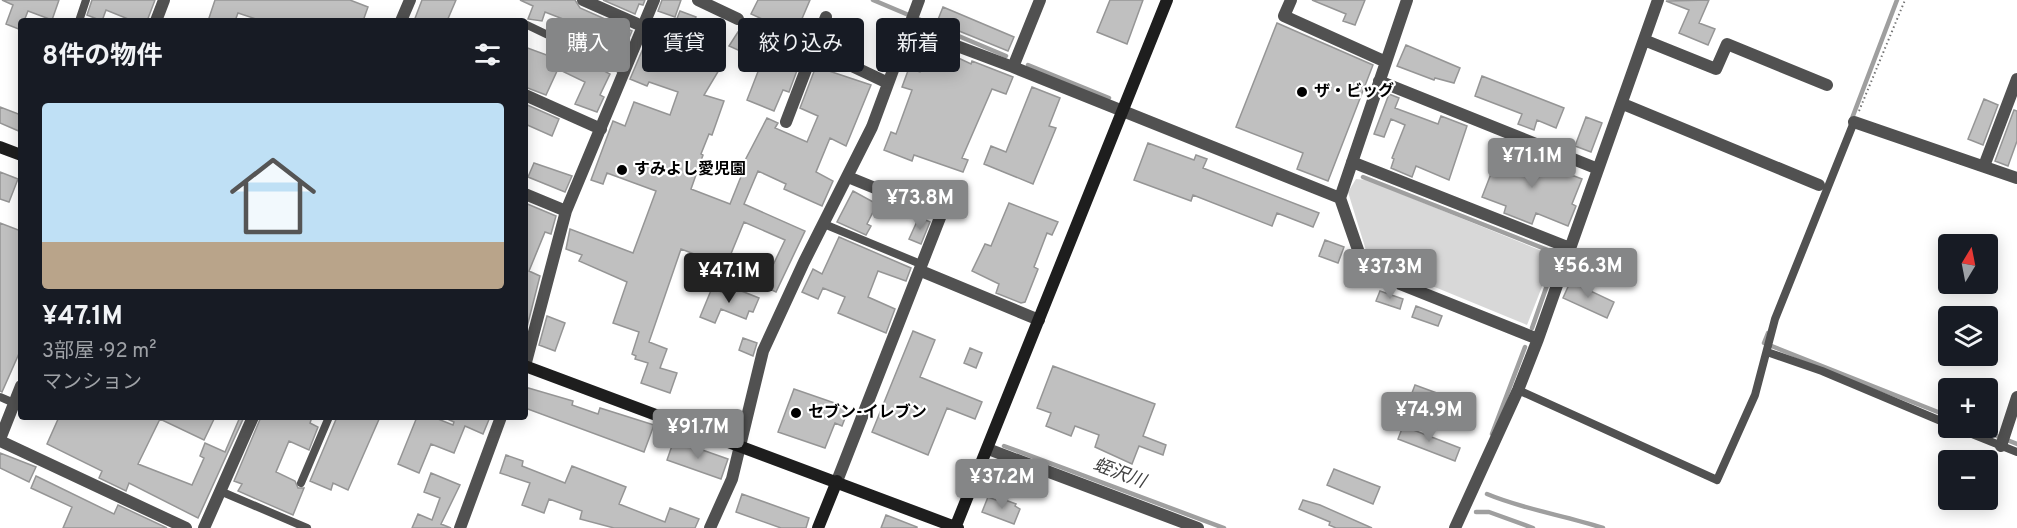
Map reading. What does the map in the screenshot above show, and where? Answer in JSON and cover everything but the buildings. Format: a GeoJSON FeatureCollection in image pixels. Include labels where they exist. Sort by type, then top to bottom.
{"type":"FeatureCollection","features":[{"type":"Feature","properties":{"kind":"street"},"geometry":{"type":"LineString","coordinates":[[157,18],[164,0]]}},
{"type":"Feature","properties":{"kind":"street"},"geometry":{"type":"LineString","coordinates":[[402,18],[410,0]]}},
{"type":"Feature","properties":{"kind":"street"},"geometry":{"type":"LineString","coordinates":[[583,0],[642,26],[630,54]]}},
{"type":"Feature","properties":{"kind":"street"},"geometry":{"type":"LineString","coordinates":[[646,18],[654,0]]}},
{"type":"Feature","properties":{"kind":"street"},"geometry":{"type":"LineString","coordinates":[[698,0],[738,19]]}},
{"type":"Feature","properties":{"kind":"street"},"geometry":{"type":"LineString","coordinates":[[912,18],[919,0]]}},
{"type":"Feature","properties":{"kind":"street"},"geometry":{"type":"LineString","coordinates":[[1013,67],[1040,0]]}},
{"type":"Feature","properties":{"kind":"street"},"geometry":{"type":"LineString","coordinates":[[528,367],[739,444],[956,528],[1167,0]]}},
{"type":"Feature","properties":{"kind":"street"},"geometry":{"type":"LineString","coordinates":[[1291,0],[1284,16],[1386,62]]}},
{"type":"Feature","properties":{"kind":"street"},"geometry":{"type":"LineString","coordinates":[[1407,0],[1340,198],[1365,270],[1538,339]]}},
{"type":"Feature","properties":{"kind":"street"},"geometry":{"type":"LineString","coordinates":[[1455,528],[1518,390],[1538,339],[1658,0]]}},
{"type":"Feature","properties":{"kind":"street"},"geometry":{"type":"LineString","coordinates":[[1644,40],[1716,69],[1727,44],[1827,86]]}},
{"type":"Feature","properties":{"kind":"street"},"geometry":{"type":"LineString","coordinates":[[960,43],[1122,112],[1340,198]]}},
{"type":"Feature","properties":{"kind":"street"},"geometry":{"type":"LineString","coordinates":[[528,355],[566,211],[623,72]]}},
{"type":"Feature","properties":{"kind":"street"},"geometry":{"type":"LineString","coordinates":[[786,122],[805,72]]}},
{"type":"Feature","properties":{"kind":"street"},"geometry":{"type":"LineString","coordinates":[[864,72],[888,83]]}},
{"type":"Feature","properties":{"kind":"street"},"geometry":{"type":"LineString","coordinates":[[710,528],[732,479],[763,351],[872,127],[892,72]]}},
{"type":"Feature","properties":{"kind":"street"},"geometry":{"type":"LineString","coordinates":[[1983,166],[2017,79]]}},
{"type":"Feature","properties":{"kind":"street"},"geometry":{"type":"LineString","coordinates":[[1379,81],[1598,169]]}},
{"type":"Feature","properties":{"kind":"street"},"geometry":{"type":"LineString","coordinates":[[528,96],[601,129]]}},
{"type":"Feature","properties":{"kind":"street"},"geometry":{"type":"LineString","coordinates":[[1623,104],[1819,185]]}},
{"type":"Feature","properties":{"kind":"street"},"geometry":{"type":"LineString","coordinates":[[1854,122],[2017,178]]}},
{"type":"Feature","properties":{"kind":"street"},"geometry":{"type":"LineString","coordinates":[[0,147],[18,154]]}},
{"type":"Feature","properties":{"kind":"street"},"geometry":{"type":"LineString","coordinates":[[1352,162],[1570,248]]}},
{"type":"Feature","properties":{"kind":"street"},"geometry":{"type":"LineString","coordinates":[[818,528],[941,215],[848,177]]}},
{"type":"Feature","properties":{"kind":"street"},"geometry":{"type":"LineString","coordinates":[[528,195],[566,211]]}},
{"type":"Feature","properties":{"kind":"street"},"geometry":{"type":"LineString","coordinates":[[922,268],[1039,320]]}},
{"type":"Feature","properties":{"kind":"street"},"geometry":{"type":"LineString","coordinates":[[18,394],[0,440],[186,528]]}},
{"type":"Feature","properties":{"kind":"street"},"geometry":{"type":"LineString","coordinates":[[2001,446],[2017,397]]}},
{"type":"Feature","properties":{"kind":"street"},"geometry":{"type":"LineString","coordinates":[[204,528],[252,420]]}},
{"type":"Feature","properties":{"kind":"street"},"geometry":{"type":"LineString","coordinates":[[460,528],[500,420]]}},
{"type":"Feature","properties":{"kind":"street"},"geometry":{"type":"LineString","coordinates":[[988,449],[1198,528]]}},
{"type":"Feature","properties":{"kind":"lane"},"geometry":{"type":"LineString","coordinates":[[80,18],[86,0]]}},
{"type":"Feature","properties":{"kind":"lane"},"geometry":{"type":"LineString","coordinates":[[528,25],[546,34]]}},
{"type":"Feature","properties":{"kind":"lane"},"geometry":{"type":"LineString","coordinates":[[1518,390],[1717,480],[1755,395],[1775,319],[1854,122]]}},
{"type":"Feature","properties":{"kind":"lane"},"geometry":{"type":"LineString","coordinates":[[824,224],[922,268]]}},
{"type":"Feature","properties":{"kind":"lane"},"geometry":{"type":"LineString","coordinates":[[1767,352],[1822,371],[1938,420]]}},
{"type":"Feature","properties":{"kind":"lane"},"geometry":{"type":"LineString","coordinates":[[0,397],[14,403]]}},
{"type":"Feature","properties":{"kind":"lane"},"geometry":{"type":"LineString","coordinates":[[301,483],[328,420]]}},
{"type":"Feature","properties":{"kind":"lane"},"geometry":{"type":"LineString","coordinates":[[1981,438],[2017,452]]}},
{"type":"Feature","properties":{"kind":"lane"},"geometry":{"type":"LineString","coordinates":[[220,491],[307,528]]}},
{"type":"Feature","properties":{"kind":"path"},"geometry":{"type":"LineString","coordinates":[[1854,122],[1905,0]]}},
{"type":"Feature","properties":{"kind":"shaded area"},"geometry":{"type":"Polygon","coordinates":[[[1356,179],[1367,180],[1554,256],[1527,325],[1369,260],[1348,192],[1356,179]]]}},
{"type":"Feature","properties":{"kind":"waterway"},"geometry":{"type":"LineString","coordinates":[[873,0],[1006,56]]}},
{"type":"Feature","properties":{"kind":"waterway"},"geometry":{"type":"LineString","coordinates":[[1851,121],[1897,0]]}},
{"type":"Feature","properties":{"kind":"waterway"},"geometry":{"type":"LineString","coordinates":[[1028,65],[1109,98]]}},
{"type":"Feature","properties":{"kind":"waterway"},"geometry":{"type":"LineString","coordinates":[[1363,177],[1558,254],[1532,328]]}},
{"type":"Feature","properties":{"kind":"waterway"},"geometry":{"type":"LineString","coordinates":[[1768,333],[1764,343],[1938,412]]}},
{"type":"Feature","properties":{"kind":"waterway"},"geometry":{"type":"LineString","coordinates":[[1492,434],[1525,347]]}},
{"type":"Feature","properties":{"kind":"waterway"},"geometry":{"type":"LineString","coordinates":[[1998,437],[2017,444]]}},
{"type":"Feature","properties":{"kind":"waterway","name":"蛭沢川"},"geometry":{"type":"LineString","coordinates":[[1004,446],[1224,528]]}},
{"type":"Feature","properties":{"kind":"waterway"},"geometry":{"type":"LineString","coordinates":[[1487,494],[1603,528]]}},
{"type":"Feature","properties":{"kind":"waterway","name":"蛭沢川"},"geometry":{"type":"LineString","coordinates":[[1476,512],[1489,512],[1533,528]]}},
{"type":"Feature","properties":{"kind":"place","name":"ザ・ビッグ"},"geometry":{"type":"Point","coordinates":[1302,92]}},
{"type":"Feature","properties":{"kind":"place","name":"すみよし愛児園"},"geometry":{"type":"Point","coordinates":[622,170]}},
{"type":"Feature","properties":{"kind":"place","name":"セブン-イレブン"},"geometry":{"type":"Point","coordinates":[796,413]}}]}
